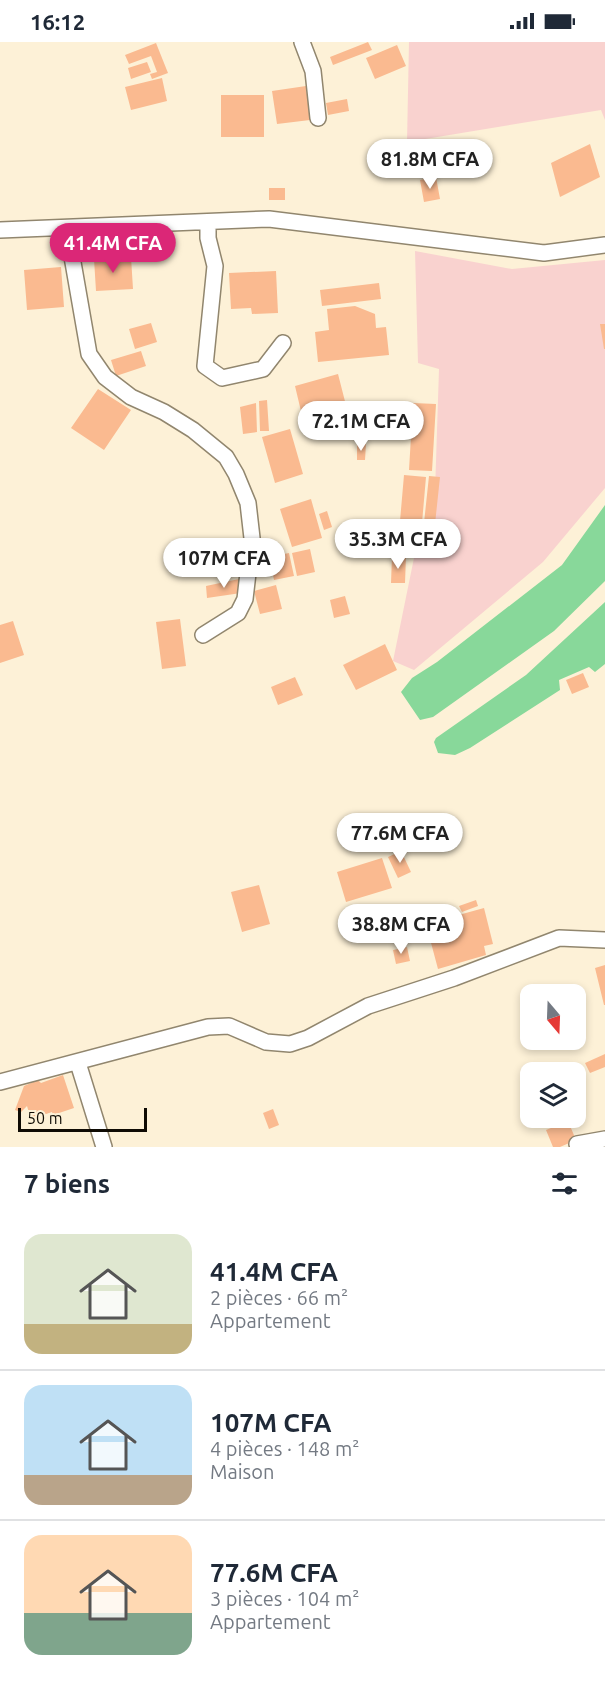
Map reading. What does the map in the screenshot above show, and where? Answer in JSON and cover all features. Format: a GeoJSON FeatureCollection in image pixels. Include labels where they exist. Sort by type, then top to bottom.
{"type":"FeatureCollection","features":[{"type":"Feature","properties":{"kind":"street"},"geometry":{"type":"LineString","coordinates":[[302,42],[314,71],[318,118]]}},
{"type":"Feature","properties":{"kind":"street"},"geometry":{"type":"LineString","coordinates":[[0,230],[269,219],[544,253],[605,245]]}},
{"type":"Feature","properties":{"kind":"street"},"geometry":{"type":"LineString","coordinates":[[208,222],[208,238],[215,266],[205,366],[222,378],[262,369],[283,343]]}},
{"type":"Feature","properties":{"kind":"street"},"geometry":{"type":"LineString","coordinates":[[67,228],[89,354],[105,377],[131,397],[164,412],[193,430],[226,457],[248,503],[252,538],[244,599],[238,613],[203,635]]}},
{"type":"Feature","properties":{"kind":"street"},"geometry":{"type":"LineString","coordinates":[[0,1082],[208,1027],[229,1026],[266,1042],[290,1044],[308,1038],[368,1006],[454,978],[559,938],[605,940]]}},
{"type":"Feature","properties":{"kind":"street"},"geometry":{"type":"LineString","coordinates":[[78,1062],[104,1147]]}},
{"type":"Feature","properties":{"kind":"street"},"geometry":{"type":"LineString","coordinates":[[577,1144],[605,1139]]}},
{"type":"Feature","properties":{"kind":"shaded area"},"geometry":{"type":"Polygon","coordinates":[[[409,42],[605,42],[605,120],[601,110],[407,142],[409,42]]]}},
{"type":"Feature","properties":{"kind":"shaded area"},"geometry":{"type":"Polygon","coordinates":[[[415,251],[512,269],[605,260],[605,488],[543,562],[414,670],[393,661],[415,553],[433,554],[439,369],[418,363],[415,251]]]}},
{"type":"Feature","properties":{"kind":"shaded area"},"geometry":{"type":"Polygon","coordinates":[[[605,505],[605,581],[554,631],[433,717],[420,720],[401,692],[412,678],[437,662],[562,565],[605,505]]]}},
{"type":"Feature","properties":{"kind":"shaded area"},"geometry":{"type":"Polygon","coordinates":[[[605,602],[605,664],[595,672],[589,667],[559,680],[560,690],[470,748],[455,755],[438,753],[434,742],[436,738],[526,675],[605,602]]]}},
{"type":"Feature","properties":{"kind":"building"},"geometry":{"type":"Polygon","coordinates":[[[368,42],[372,50],[333,65],[330,57],[368,42]]]}},
{"type":"Feature","properties":{"kind":"building"},"geometry":{"type":"Polygon","coordinates":[[[156,43],[168,73],[152,79],[150,74],[157,72],[151,56],[129,64],[125,55],[156,43]]]}},
{"type":"Feature","properties":{"kind":"building"},"geometry":{"type":"Polygon","coordinates":[[[397,45],[406,66],[375,79],[366,58],[397,45]]]}},
{"type":"Feature","properties":{"kind":"building"},"geometry":{"type":"Polygon","coordinates":[[[147,62],[151,72],[131,79],[128,68],[147,62]]]}},
{"type":"Feature","properties":{"kind":"building"},"geometry":{"type":"Polygon","coordinates":[[[162,78],[167,101],[131,110],[125,87],[162,78]]]}},
{"type":"Feature","properties":{"kind":"building"},"geometry":{"type":"Polygon","coordinates":[[[306,86],[310,120],[277,124],[272,91],[306,86]]]}},
{"type":"Feature","properties":{"kind":"building"},"geometry":{"type":"Polygon","coordinates":[[[221,95],[264,95],[264,137],[221,137],[221,95]]]}},
{"type":"Feature","properties":{"kind":"building"},"geometry":{"type":"Polygon","coordinates":[[[347,99],[349,111],[328,115],[326,103],[347,99]]]}},
{"type":"Feature","properties":{"kind":"building"},"geometry":{"type":"Polygon","coordinates":[[[590,144],[600,177],[560,197],[551,163],[590,144]]]}},
{"type":"Feature","properties":{"kind":"building"},"geometry":{"type":"Polygon","coordinates":[[[436,177],[440,199],[424,202],[420,180],[436,177]]]}},
{"type":"Feature","properties":{"kind":"building"},"geometry":{"type":"Polygon","coordinates":[[[269,188],[285,188],[285,200],[269,200],[269,188]]]}},
{"type":"Feature","properties":{"kind":"building"},"geometry":{"type":"Polygon","coordinates":[[[131,257],[133,289],[96,291],[94,259],[131,257]]]}},
{"type":"Feature","properties":{"kind":"building"},"geometry":{"type":"Polygon","coordinates":[[[61,267],[64,307],[27,310],[24,270],[61,267]]]}},
{"type":"Feature","properties":{"kind":"building"},"geometry":{"type":"Polygon","coordinates":[[[276,271],[278,313],[252,314],[251,308],[231,309],[229,273],[276,271]]]}},
{"type":"Feature","properties":{"kind":"building"},"geometry":{"type":"Polygon","coordinates":[[[379,283],[381,299],[322,306],[320,290],[379,283]]]}},
{"type":"Feature","properties":{"kind":"building"},"geometry":{"type":"Polygon","coordinates":[[[355,306],[375,314],[376,328],[386,327],[389,355],[318,362],[315,332],[329,330],[327,309],[355,306]]]}},
{"type":"Feature","properties":{"kind":"building"},"geometry":{"type":"Polygon","coordinates":[[[151,323],[157,342],[135,349],[129,329],[151,323]]]}},
{"type":"Feature","properties":{"kind":"building"},"geometry":{"type":"Polygon","coordinates":[[[600,324],[605,324],[605,349],[604,349],[600,324]]]}},
{"type":"Feature","properties":{"kind":"building"},"geometry":{"type":"Polygon","coordinates":[[[141,351],[146,366],[116,376],[111,360],[141,351]]]}},
{"type":"Feature","properties":{"kind":"building"},"geometry":{"type":"Polygon","coordinates":[[[338,374],[349,417],[305,428],[295,386],[338,374]]]}},
{"type":"Feature","properties":{"kind":"building"},"geometry":{"type":"Polygon","coordinates":[[[98,389],[131,410],[104,450],[71,428],[98,389]]]}},
{"type":"Feature","properties":{"kind":"building"},"geometry":{"type":"Polygon","coordinates":[[[267,400],[269,431],[260,431],[259,401],[267,400]]]}},
{"type":"Feature","properties":{"kind":"building"},"geometry":{"type":"Polygon","coordinates":[[[256,403],[257,432],[243,434],[240,407],[256,403]]]}},
{"type":"Feature","properties":{"kind":"building"},"geometry":{"type":"Polygon","coordinates":[[[413,403],[436,404],[432,471],[409,470],[413,403]]]}},
{"type":"Feature","properties":{"kind":"building"},"geometry":{"type":"Polygon","coordinates":[[[290,429],[303,474],[275,483],[262,437],[290,429]]]}},
{"type":"Feature","properties":{"kind":"building"},"geometry":{"type":"Polygon","coordinates":[[[357,444],[366,444],[365,460],[357,460],[357,444]]]}},
{"type":"Feature","properties":{"kind":"building"},"geometry":{"type":"Polygon","coordinates":[[[404,475],[426,477],[422,523],[400,521],[404,475]]]}},
{"type":"Feature","properties":{"kind":"building"},"geometry":{"type":"Polygon","coordinates":[[[429,476],[440,477],[435,524],[424,523],[429,476]]]}},
{"type":"Feature","properties":{"kind":"building"},"geometry":{"type":"Polygon","coordinates":[[[311,499],[322,538],[292,547],[280,509],[311,499]]]}},
{"type":"Feature","properties":{"kind":"building"},"geometry":{"type":"Polygon","coordinates":[[[327,511],[332,527],[324,530],[319,514],[327,511]]]}},
{"type":"Feature","properties":{"kind":"building"},"geometry":{"type":"Polygon","coordinates":[[[399,524],[422,524],[420,549],[398,549],[399,524]]]}},
{"type":"Feature","properties":{"kind":"building"},"geometry":{"type":"Polygon","coordinates":[[[424,524],[435,526],[432,551],[421,550],[424,524]]]}},
{"type":"Feature","properties":{"kind":"building"},"geometry":{"type":"Polygon","coordinates":[[[310,549],[315,572],[297,576],[292,553],[310,549]]]}},
{"type":"Feature","properties":{"kind":"building"},"geometry":{"type":"Polygon","coordinates":[[[289,553],[294,576],[274,580],[269,557],[289,553]]]}},
{"type":"Feature","properties":{"kind":"building"},"geometry":{"type":"Polygon","coordinates":[[[392,556],[406,556],[405,583],[391,583],[392,556]]]}},
{"type":"Feature","properties":{"kind":"building"},"geometry":{"type":"Polygon","coordinates":[[[239,579],[241,593],[207,598],[206,586],[239,579]]]}},
{"type":"Feature","properties":{"kind":"building"},"geometry":{"type":"Polygon","coordinates":[[[276,585],[282,609],[260,614],[254,591],[276,585]]]}},
{"type":"Feature","properties":{"kind":"building"},"geometry":{"type":"Polygon","coordinates":[[[345,596],[350,614],[334,618],[330,600],[345,596]]]}},
{"type":"Feature","properties":{"kind":"building"},"geometry":{"type":"Polygon","coordinates":[[[180,619],[186,666],[162,669],[156,622],[180,619]]]}},
{"type":"Feature","properties":{"kind":"building"},"geometry":{"type":"Polygon","coordinates":[[[13,621],[24,655],[0,663],[0,625],[13,621]]]}},
{"type":"Feature","properties":{"kind":"building"},"geometry":{"type":"Polygon","coordinates":[[[385,644],[397,670],[356,690],[343,665],[385,644]]]}},
{"type":"Feature","properties":{"kind":"building"},"geometry":{"type":"Polygon","coordinates":[[[583,673],[589,687],[572,694],[566,680],[583,673]]]}},
{"type":"Feature","properties":{"kind":"building"},"geometry":{"type":"Polygon","coordinates":[[[295,677],[303,695],[278,705],[271,687],[295,677]]]}},
{"type":"Feature","properties":{"kind":"building"},"geometry":{"type":"Polygon","coordinates":[[[401,851],[411,872],[398,878],[388,857],[401,851]]]}},
{"type":"Feature","properties":{"kind":"building"},"geometry":{"type":"Polygon","coordinates":[[[382,858],[392,888],[346,902],[337,872],[382,858]]]}},
{"type":"Feature","properties":{"kind":"building"},"geometry":{"type":"Polygon","coordinates":[[[259,885],[270,924],[242,932],[231,892],[259,885]]]}},
{"type":"Feature","properties":{"kind":"building"},"geometry":{"type":"Polygon","coordinates":[[[476,900],[478,906],[462,912],[459,906],[476,900]]]}},
{"type":"Feature","properties":{"kind":"building"},"geometry":{"type":"Polygon","coordinates":[[[484,908],[493,944],[484,946],[486,955],[438,969],[426,924],[484,908]]]}},
{"type":"Feature","properties":{"kind":"building"},"geometry":{"type":"Polygon","coordinates":[[[407,947],[410,961],[396,964],[393,950],[407,947]]]}},
{"type":"Feature","properties":{"kind":"building"},"geometry":{"type":"Polygon","coordinates":[[[605,965],[605,1005],[604,1005],[595,968],[605,965]]]}},
{"type":"Feature","properties":{"kind":"building"},"geometry":{"type":"Polygon","coordinates":[[[605,1054],[605,1067],[590,1073],[586,1063],[605,1054]]]}},
{"type":"Feature","properties":{"kind":"building"},"geometry":{"type":"Polygon","coordinates":[[[63,1075],[74,1108],[31,1119],[27,1106],[21,1112],[15,1110],[24,1086],[38,1080],[41,1083],[63,1075]]]}},
{"type":"Feature","properties":{"kind":"building"},"geometry":{"type":"Polygon","coordinates":[[[273,1109],[279,1125],[269,1129],[263,1113],[273,1109]]]}},
{"type":"Feature","properties":{"kind":"building"},"geometry":{"type":"Polygon","coordinates":[[[571,1128],[576,1140],[560,1147],[553,1147],[546,1130],[571,1128]]]}}]}
